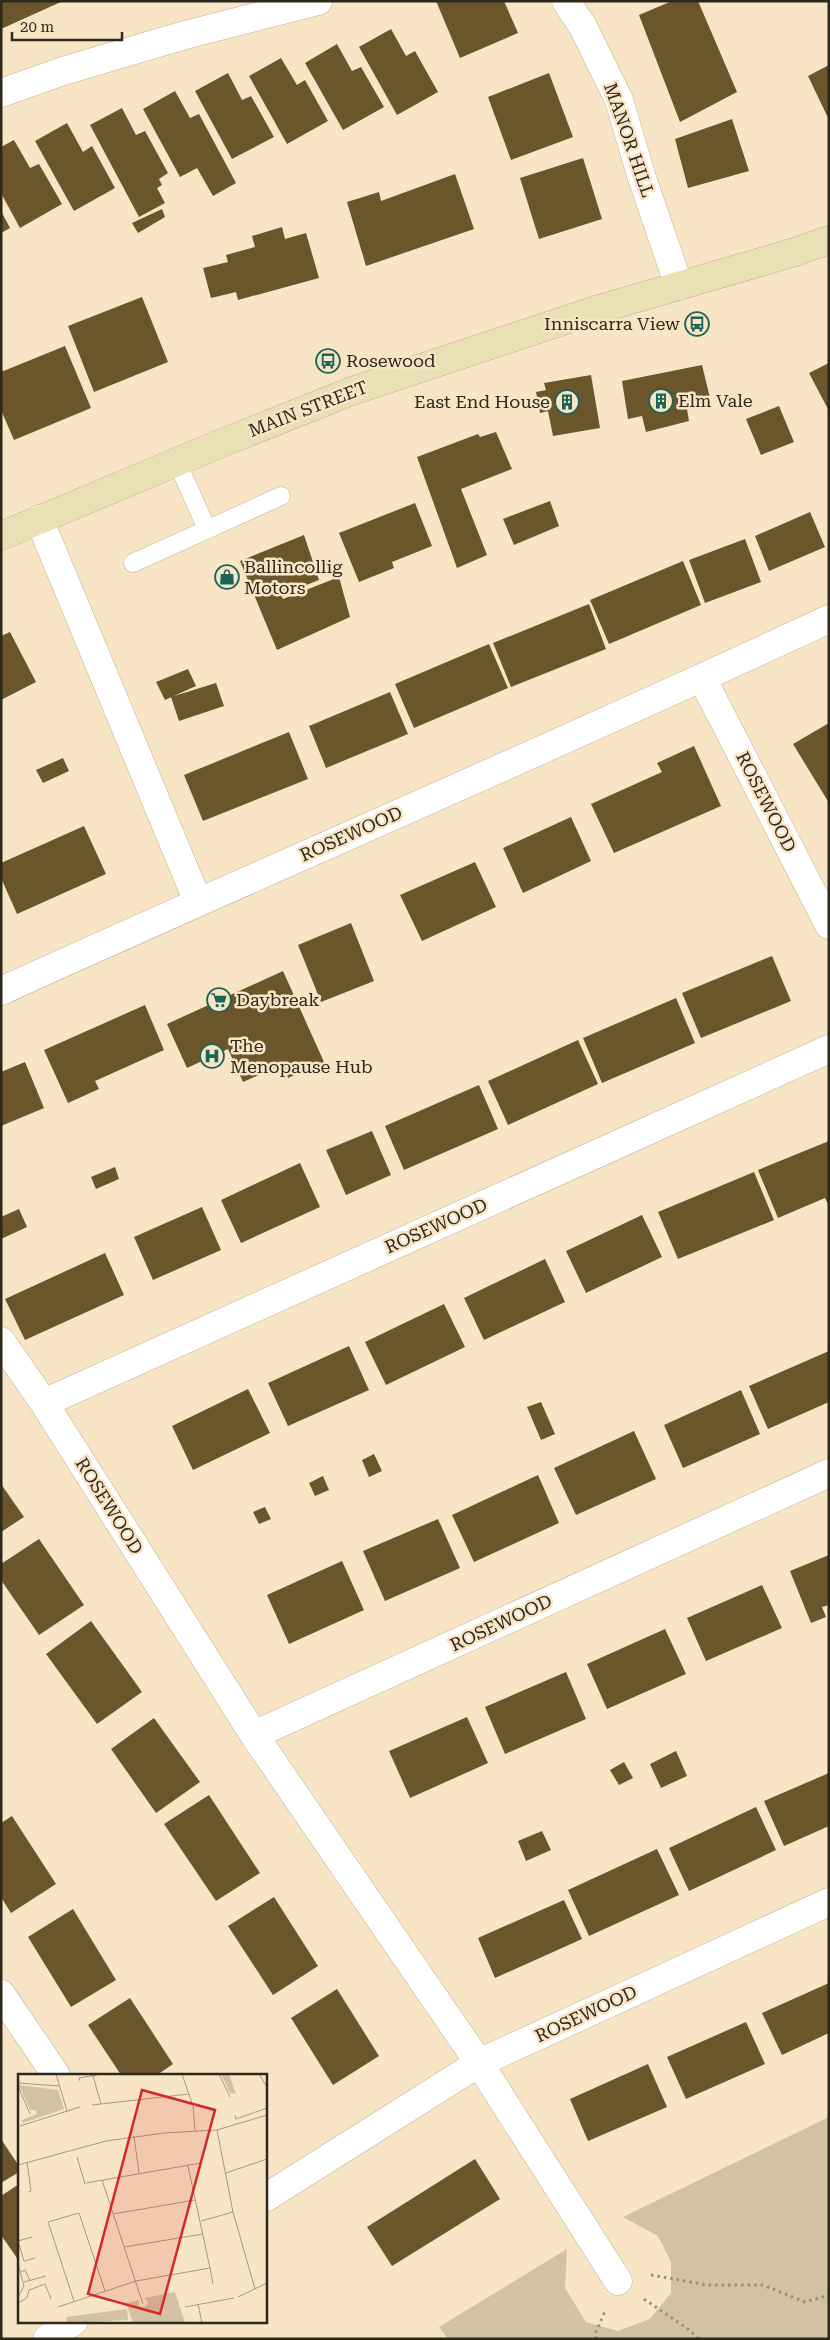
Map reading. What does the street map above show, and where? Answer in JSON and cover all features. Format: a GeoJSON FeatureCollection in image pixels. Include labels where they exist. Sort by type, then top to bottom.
{"type":"FeatureCollection","features":[{"type":"Feature","properties":{"kind":"main road","name":"MAIN STREET"},"geometry":{"type":"LineString","coordinates":[[1,536],[352,391],[587,313],[829,240]]}},
{"type":"Feature","properties":{"kind":"street"},"geometry":{"type":"LineString","coordinates":[[1,93],[63,71],[185,35],[318,1]]}},
{"type":"Feature","properties":{"kind":"street","name":"MANOR HILL"},"geometry":{"type":"LineString","coordinates":[[566,1],[583,27],[619,100],[641,175],[679,286]]}},
{"type":"Feature","properties":{"kind":"street"},"geometry":{"type":"LineString","coordinates":[[39,519],[198,902]]}},
{"type":"Feature","properties":{"kind":"street","name":"ROSEWOOD"},"geometry":{"type":"LineString","coordinates":[[1,992],[198,902],[702,678],[829,619]]}},
{"type":"Feature","properties":{"kind":"street","name":"ROSEWOOD"},"geometry":{"type":"LineString","coordinates":[[702,678],[829,925]]}},
{"type":"Feature","properties":{"kind":"street","name":"ROSEWOOD"},"geometry":{"type":"LineString","coordinates":[[44,1403],[829,1049]]}},
{"type":"Feature","properties":{"kind":"street","name":"ROSEWOOD"},"geometry":{"type":"LineString","coordinates":[[1,1341],[44,1403],[254,1735],[479,2063],[618,2281]]}},
{"type":"Feature","properties":{"kind":"street","name":"ROSEWOOD"},"geometry":{"type":"LineString","coordinates":[[254,1735],[829,1473]]}},
{"type":"Feature","properties":{"kind":"street","name":"ROSEWOOD"},"geometry":{"type":"LineString","coordinates":[[266,2197],[479,2063],[829,1902]]}},
{"type":"Feature","properties":{"kind":"street"},"geometry":{"type":"LineString","coordinates":[[1,1994],[55,2074]]}},
{"type":"Feature","properties":{"kind":"street"},"geometry":{"type":"LineString","coordinates":[[47,2339],[72,2322]]}},
{"type":"Feature","properties":{"kind":"lane"},"geometry":{"type":"LineString","coordinates":[[177,462],[207,529]]}},
{"type":"Feature","properties":{"kind":"lane"},"geometry":{"type":"LineString","coordinates":[[133,563],[280,496]]}},
{"type":"Feature","properties":{"kind":"path"},"geometry":{"type":"LineString","coordinates":[[618,2281],[655,2274],[708,2285],[763,2285],[805,2302],[829,2295]]}},
{"type":"Feature","properties":{"kind":"path"},"geometry":{"type":"LineString","coordinates":[[618,2281],[688,2329],[699,2339]]}},
{"type":"Feature","properties":{"kind":"shaded area"},"geometry":{"type":"Polygon","coordinates":[[[829,2117],[829,2339],[448,2339],[439,2327],[567,2249],[565,2288],[586,2322],[618,2331],[650,2319],[671,2293],[671,2262],[658,2236],[623,2217],[829,2117]]]}},
{"type":"Feature","properties":{"kind":"building"},"geometry":{"type":"Polygon","coordinates":[[[1,1],[63,1],[1,29],[1,1]]]}},
{"type":"Feature","properties":{"kind":"building"},"geometry":{"type":"Polygon","coordinates":[[[436,1],[504,1],[518,33],[460,58],[436,1]]]}},
{"type":"Feature","properties":{"kind":"building"},"geometry":{"type":"Polygon","coordinates":[[[672,1],[698,1],[737,92],[680,122],[639,15],[672,1]]]}},
{"type":"Feature","properties":{"kind":"building"},"geometry":{"type":"Polygon","coordinates":[[[391,29],[406,56],[415,51],[438,92],[397,115],[359,47],[391,29]]]}},
{"type":"Feature","properties":{"kind":"building"},"geometry":{"type":"Polygon","coordinates":[[[337,44],[352,71],[361,67],[384,107],[343,130],[305,63],[337,44]]]}},
{"type":"Feature","properties":{"kind":"building"},"geometry":{"type":"Polygon","coordinates":[[[281,58],[297,85],[305,80],[328,121],[287,144],[249,76],[281,58]]]}},
{"type":"Feature","properties":{"kind":"building"},"geometry":{"type":"Polygon","coordinates":[[[829,65],[829,120],[808,76],[829,65]]]}},
{"type":"Feature","properties":{"kind":"building"},"geometry":{"type":"Polygon","coordinates":[[[228,73],[242,100],[251,96],[274,137],[232,159],[195,91],[228,73]]]}},
{"type":"Feature","properties":{"kind":"building"},"geometry":{"type":"Polygon","coordinates":[[[549,73],[573,137],[511,160],[488,97],[549,73]]]}},
{"type":"Feature","properties":{"kind":"building"},"geometry":{"type":"Polygon","coordinates":[[[175,91],[190,118],[199,114],[236,183],[213,196],[197,168],[180,177],[143,109],[175,91]]]}},
{"type":"Feature","properties":{"kind":"building"},"geometry":{"type":"Polygon","coordinates":[[[122,108],[136,135],[145,131],[168,173],[159,179],[162,185],[157,188],[165,203],[139,217],[90,125],[122,108]]]}},
{"type":"Feature","properties":{"kind":"building"},"geometry":{"type":"Polygon","coordinates":[[[732,119],[749,171],[688,188],[675,139],[732,119]]]}},
{"type":"Feature","properties":{"kind":"building"},"geometry":{"type":"Polygon","coordinates":[[[67,123],[83,152],[92,146],[115,188],[74,211],[35,141],[67,123]]]}},
{"type":"Feature","properties":{"kind":"building"},"geometry":{"type":"Polygon","coordinates":[[[14,140],[30,168],[39,164],[62,204],[20,228],[1,193],[1,147],[14,140]]]}},
{"type":"Feature","properties":{"kind":"building"},"geometry":{"type":"Polygon","coordinates":[[[583,158],[602,219],[539,239],[520,178],[583,158]]]}},
{"type":"Feature","properties":{"kind":"building"},"geometry":{"type":"Polygon","coordinates":[[[455,174],[474,229],[366,266],[347,202],[379,192],[381,201],[455,174]]]}},
{"type":"Feature","properties":{"kind":"building"},"geometry":{"type":"Polygon","coordinates":[[[162,209],[165,217],[138,233],[132,223],[162,209]]]}},
{"type":"Feature","properties":{"kind":"building"},"geometry":{"type":"Polygon","coordinates":[[[1,211],[10,228],[1,233],[1,211]]]}},
{"type":"Feature","properties":{"kind":"building"},"geometry":{"type":"Polygon","coordinates":[[[282,227],[285,239],[306,233],[319,278],[238,300],[236,292],[211,298],[203,268],[228,262],[226,255],[255,247],[252,236],[282,227]]]}},
{"type":"Feature","properties":{"kind":"building"},"geometry":{"type":"Polygon","coordinates":[[[142,297],[168,362],[94,392],[68,326],[142,297]]]}},
{"type":"Feature","properties":{"kind":"building"},"geometry":{"type":"Polygon","coordinates":[[[65,346],[91,408],[14,440],[1,410],[1,372],[65,346]]]}},
{"type":"Feature","properties":{"kind":"building"},"geometry":{"type":"Polygon","coordinates":[[[829,363],[829,411],[809,373],[829,363]]]}},
{"type":"Feature","properties":{"kind":"building","name":"Elm Vale"},"geometry":{"type":"Polygon","coordinates":[[[702,365],[710,398],[686,403],[689,421],[646,432],[642,416],[628,419],[622,381],[702,365]]]}},
{"type":"Feature","properties":{"kind":"building","name":"East End House"},"geometry":{"type":"Polygon","coordinates":[[[591,375],[600,428],[553,436],[548,411],[540,413],[536,392],[546,390],[544,383],[591,375]]]}},
{"type":"Feature","properties":{"kind":"building"},"geometry":{"type":"Polygon","coordinates":[[[779,406],[794,442],[761,455],[746,419],[779,406]]]}},
{"type":"Feature","properties":{"kind":"building"},"geometry":{"type":"Polygon","coordinates":[[[496,432],[512,469],[461,489],[487,555],[457,568],[417,457],[478,434],[480,437],[496,432]]]}},
{"type":"Feature","properties":{"kind":"building"},"geometry":{"type":"Polygon","coordinates":[[[550,501],[559,526],[514,545],[503,519],[550,501]]]}},
{"type":"Feature","properties":{"kind":"building"},"geometry":{"type":"Polygon","coordinates":[[[415,503],[432,546],[392,562],[394,568],[359,582],[339,533],[415,503]]]}},
{"type":"Feature","properties":{"kind":"building"},"geometry":{"type":"Polygon","coordinates":[[[810,512],[825,547],[769,571],[755,536],[810,512]]]}},
{"type":"Feature","properties":{"kind":"building"},"geometry":{"type":"Polygon","coordinates":[[[304,535],[319,580],[281,595],[283,599],[339,577],[350,617],[277,650],[240,561],[304,535]]]}},
{"type":"Feature","properties":{"kind":"building"},"geometry":{"type":"Polygon","coordinates":[[[745,539],[761,582],[705,603],[689,560],[745,539]]]}},
{"type":"Feature","properties":{"kind":"building"},"geometry":{"type":"Polygon","coordinates":[[[683,561],[701,605],[609,644],[590,600],[683,561]]]}},
{"type":"Feature","properties":{"kind":"building"},"geometry":{"type":"Polygon","coordinates":[[[589,604],[606,649],[511,687],[493,643],[589,604]]]}},
{"type":"Feature","properties":{"kind":"building"},"geometry":{"type":"Polygon","coordinates":[[[10,632],[36,682],[1,700],[1,636],[10,632]]]}},
{"type":"Feature","properties":{"kind":"building"},"geometry":{"type":"Polygon","coordinates":[[[489,644],[508,688],[414,728],[395,684],[489,644]]]}},
{"type":"Feature","properties":{"kind":"building"},"geometry":{"type":"Polygon","coordinates":[[[188,669],[196,686],[165,700],[156,682],[188,669]]]}},
{"type":"Feature","properties":{"kind":"building"},"geometry":{"type":"Polygon","coordinates":[[[216,683],[224,706],[179,721],[171,697],[216,683]]]}},
{"type":"Feature","properties":{"kind":"building"},"geometry":{"type":"Polygon","coordinates":[[[390,692],[408,734],[326,768],[309,726],[390,692]]]}},
{"type":"Feature","properties":{"kind":"building"},"geometry":{"type":"Polygon","coordinates":[[[829,723],[829,803],[793,744],[829,723]]]}},
{"type":"Feature","properties":{"kind":"building"},"geometry":{"type":"Polygon","coordinates":[[[289,732],[308,779],[203,821],[184,775],[289,732]]]}},
{"type":"Feature","properties":{"kind":"building"},"geometry":{"type":"Polygon","coordinates":[[[694,746],[721,806],[614,853],[591,804],[662,772],[657,763],[694,746]]]}},
{"type":"Feature","properties":{"kind":"building"},"geometry":{"type":"Polygon","coordinates":[[[63,758],[69,771],[43,783],[36,770],[63,758]]]}},
{"type":"Feature","properties":{"kind":"building"},"geometry":{"type":"Polygon","coordinates":[[[571,817],[591,861],[523,893],[503,848],[571,817]]]}},
{"type":"Feature","properties":{"kind":"building"},"geometry":{"type":"Polygon","coordinates":[[[84,826],[106,874],[17,914],[1,878],[1,863],[84,826]]]}},
{"type":"Feature","properties":{"kind":"building"},"geometry":{"type":"Polygon","coordinates":[[[475,862],[496,907],[422,941],[400,895],[475,862]]]}},
{"type":"Feature","properties":{"kind":"building"},"geometry":{"type":"Polygon","coordinates":[[[351,923],[374,981],[321,1002],[298,945],[351,923]]]}},
{"type":"Feature","properties":{"kind":"building"},"geometry":{"type":"Polygon","coordinates":[[[772,956],[791,1001],[701,1038],[682,993],[772,956]]]}},
{"type":"Feature","properties":{"kind":"building"},"geometry":{"type":"Polygon","coordinates":[[[283,971],[324,1062],[288,1078],[282,1065],[243,1082],[228,1049],[187,1068],[167,1024],[283,971]]]}},
{"type":"Feature","properties":{"kind":"building"},"geometry":{"type":"Polygon","coordinates":[[[676,998],[695,1043],[602,1083],[583,1038],[676,998]]]}},
{"type":"Feature","properties":{"kind":"building"},"geometry":{"type":"Polygon","coordinates":[[[145,1005],[164,1050],[95,1081],[99,1089],[68,1103],[44,1050],[145,1005]]]}},
{"type":"Feature","properties":{"kind":"building"},"geometry":{"type":"Polygon","coordinates":[[[578,1040],[598,1084],[508,1125],[488,1081],[578,1040]]]}},
{"type":"Feature","properties":{"kind":"building"},"geometry":{"type":"Polygon","coordinates":[[[25,1062],[44,1108],[1,1126],[1,1072],[25,1062]]]}},
{"type":"Feature","properties":{"kind":"building"},"geometry":{"type":"Polygon","coordinates":[[[479,1085],[498,1129],[404,1170],[385,1126],[479,1085]]]}},
{"type":"Feature","properties":{"kind":"building"},"geometry":{"type":"Polygon","coordinates":[[[372,1131],[391,1175],[346,1195],[326,1150],[372,1131]]]}},
{"type":"Feature","properties":{"kind":"building"},"geometry":{"type":"Polygon","coordinates":[[[829,1141],[829,1206],[825,1198],[778,1218],[758,1170],[829,1141]]]}},
{"type":"Feature","properties":{"kind":"building"},"geometry":{"type":"Polygon","coordinates":[[[300,1163],[320,1207],[241,1243],[221,1200],[300,1163]]]}},
{"type":"Feature","properties":{"kind":"building"},"geometry":{"type":"Polygon","coordinates":[[[115,1167],[119,1179],[96,1189],[91,1177],[115,1167]]]}},
{"type":"Feature","properties":{"kind":"building"},"geometry":{"type":"Polygon","coordinates":[[[754,1172],[774,1220],[678,1259],[658,1212],[754,1172]]]}},
{"type":"Feature","properties":{"kind":"building"},"geometry":{"type":"Polygon","coordinates":[[[202,1207],[221,1250],[153,1280],[134,1237],[202,1207]]]}},
{"type":"Feature","properties":{"kind":"building"},"geometry":{"type":"Polygon","coordinates":[[[19,1209],[27,1227],[1,1239],[1,1217],[19,1209]]]}},
{"type":"Feature","properties":{"kind":"building"},"geometry":{"type":"Polygon","coordinates":[[[642,1215],[662,1257],[586,1293],[566,1251],[642,1215]]]}},
{"type":"Feature","properties":{"kind":"building"},"geometry":{"type":"Polygon","coordinates":[[[105,1253],[124,1295],[25,1340],[5,1299],[105,1253]]]}},
{"type":"Feature","properties":{"kind":"building"},"geometry":{"type":"Polygon","coordinates":[[[545,1259],[565,1302],[484,1340],[464,1298],[545,1259]]]}},
{"type":"Feature","properties":{"kind":"building"},"geometry":{"type":"Polygon","coordinates":[[[444,1304],[465,1347],[386,1385],[365,1342],[444,1304]]]}},
{"type":"Feature","properties":{"kind":"building"},"geometry":{"type":"Polygon","coordinates":[[[349,1346],[369,1390],[288,1426],[268,1383],[349,1346]]]}},
{"type":"Feature","properties":{"kind":"building"},"geometry":{"type":"Polygon","coordinates":[[[829,1351],[829,1402],[768,1429],[749,1386],[829,1351]]]}},
{"type":"Feature","properties":{"kind":"building"},"geometry":{"type":"Polygon","coordinates":[[[248,1389],[270,1433],[193,1470],[172,1426],[248,1389]]]}},
{"type":"Feature","properties":{"kind":"building"},"geometry":{"type":"Polygon","coordinates":[[[741,1390],[760,1434],[683,1468],[664,1425],[741,1390]]]}},
{"type":"Feature","properties":{"kind":"building"},"geometry":{"type":"Polygon","coordinates":[[[541,1402],[555,1434],[541,1440],[527,1407],[541,1402]]]}},
{"type":"Feature","properties":{"kind":"building"},"geometry":{"type":"Polygon","coordinates":[[[634,1431],[656,1479],[576,1515],[554,1468],[634,1431]]]}},
{"type":"Feature","properties":{"kind":"building"},"geometry":{"type":"Polygon","coordinates":[[[374,1454],[382,1471],[369,1477],[362,1460],[374,1454]]]}},
{"type":"Feature","properties":{"kind":"building"},"geometry":{"type":"Polygon","coordinates":[[[538,1475],[559,1523],[474,1562],[452,1515],[538,1475]]]}},
{"type":"Feature","properties":{"kind":"building"},"geometry":{"type":"Polygon","coordinates":[[[323,1476],[329,1490],[315,1496],[309,1483],[323,1476]]]}},
{"type":"Feature","properties":{"kind":"building"},"geometry":{"type":"Polygon","coordinates":[[[1,1484],[24,1517],[1,1532],[1,1484]]]}},
{"type":"Feature","properties":{"kind":"building"},"geometry":{"type":"Polygon","coordinates":[[[265,1507],[271,1519],[259,1524],[253,1512],[265,1507]]]}},
{"type":"Feature","properties":{"kind":"building"},"geometry":{"type":"Polygon","coordinates":[[[438,1519],[460,1568],[385,1601],[363,1551],[438,1519]]]}},
{"type":"Feature","properties":{"kind":"building"},"geometry":{"type":"Polygon","coordinates":[[[39,1539],[84,1605],[39,1635],[1,1580],[1,1564],[39,1539]]]}},
{"type":"Feature","properties":{"kind":"building"},"geometry":{"type":"Polygon","coordinates":[[[829,1555],[829,1605],[822,1607],[826,1617],[811,1623],[790,1571],[829,1555]]]}},
{"type":"Feature","properties":{"kind":"building"},"geometry":{"type":"Polygon","coordinates":[[[342,1561],[364,1610],[289,1644],[267,1595],[342,1561]]]}},
{"type":"Feature","properties":{"kind":"building"},"geometry":{"type":"Polygon","coordinates":[[[762,1585],[782,1628],[706,1661],[687,1618],[762,1585]]]}},
{"type":"Feature","properties":{"kind":"building"},"geometry":{"type":"Polygon","coordinates":[[[91,1621],[142,1692],[97,1724],[46,1654],[91,1621]]]}},
{"type":"Feature","properties":{"kind":"building"},"geometry":{"type":"Polygon","coordinates":[[[665,1629],[686,1674],[607,1709],[587,1664],[665,1629]]]}},
{"type":"Feature","properties":{"kind":"building"},"geometry":{"type":"Polygon","coordinates":[[[566,1672],[586,1719],[505,1754],[485,1707],[566,1672]]]}},
{"type":"Feature","properties":{"kind":"building"},"geometry":{"type":"Polygon","coordinates":[[[467,1717],[488,1763],[410,1798],[389,1751],[467,1717]]]}},
{"type":"Feature","properties":{"kind":"building"},"geometry":{"type":"Polygon","coordinates":[[[154,1718],[200,1782],[156,1813],[111,1749],[154,1718]]]}},
{"type":"Feature","properties":{"kind":"building"},"geometry":{"type":"Polygon","coordinates":[[[676,1751],[687,1776],[661,1788],[650,1764],[676,1751]]]}},
{"type":"Feature","properties":{"kind":"building"},"geometry":{"type":"Polygon","coordinates":[[[624,1762],[633,1778],[619,1785],[610,1770],[624,1762]]]}},
{"type":"Feature","properties":{"kind":"building"},"geometry":{"type":"Polygon","coordinates":[[[829,1773],[829,1826],[784,1846],[764,1801],[829,1773]]]}},
{"type":"Feature","properties":{"kind":"building"},"geometry":{"type":"Polygon","coordinates":[[[209,1795],[260,1873],[216,1901],[164,1824],[209,1795]]]}},
{"type":"Feature","properties":{"kind":"building"},"geometry":{"type":"Polygon","coordinates":[[[756,1807],[776,1850],[689,1891],[669,1848],[756,1807]]]}},
{"type":"Feature","properties":{"kind":"building"},"geometry":{"type":"Polygon","coordinates":[[[12,1816],[56,1884],[11,1913],[1,1897],[1,1823],[12,1816]]]}},
{"type":"Feature","properties":{"kind":"building"},"geometry":{"type":"Polygon","coordinates":[[[542,1831],[551,1850],[526,1861],[518,1841],[542,1831]]]}},
{"type":"Feature","properties":{"kind":"building"},"geometry":{"type":"Polygon","coordinates":[[[657,1849],[679,1895],[589,1936],[568,1890],[657,1849]]]}},
{"type":"Feature","properties":{"kind":"building"},"geometry":{"type":"Polygon","coordinates":[[[274,1897],[318,1966],[273,1995],[228,1926],[274,1897]]]}},
{"type":"Feature","properties":{"kind":"building"},"geometry":{"type":"Polygon","coordinates":[[[564,1900],[582,1939],[495,1978],[478,1938],[564,1900]]]}},
{"type":"Feature","properties":{"kind":"building"},"geometry":{"type":"Polygon","coordinates":[[[73,1909],[116,1980],[71,2007],[28,1937],[73,1909]]]}},
{"type":"Feature","properties":{"kind":"building"},"geometry":{"type":"Polygon","coordinates":[[[829,1983],[829,2033],[782,2055],[762,2013],[829,1983]]]}},
{"type":"Feature","properties":{"kind":"building"},"geometry":{"type":"Polygon","coordinates":[[[337,1989],[379,2056],[333,2085],[291,2018],[337,1989]]]}},
{"type":"Feature","properties":{"kind":"building"},"geometry":{"type":"Polygon","coordinates":[[[130,1998],[173,2064],[158,2074],[120,2074],[88,2025],[130,1998]]]}},
{"type":"Feature","properties":{"kind":"building"},"geometry":{"type":"Polygon","coordinates":[[[746,2022],[765,2064],[686,2099],[667,2057],[746,2022]]]}},
{"type":"Feature","properties":{"kind":"building"},"geometry":{"type":"Polygon","coordinates":[[[648,2064],[667,2107],[588,2141],[570,2099],[648,2064]]]}},
{"type":"Feature","properties":{"kind":"building"},"geometry":{"type":"Polygon","coordinates":[[[1,2139],[18,2164],[18,2173],[1,2183],[1,2139]]]}},
{"type":"Feature","properties":{"kind":"building"},"geometry":{"type":"Polygon","coordinates":[[[475,2159],[500,2199],[392,2266],[367,2227],[475,2159]]]}},
{"type":"Feature","properties":{"kind":"building"},"geometry":{"type":"Polygon","coordinates":[[[18,2185],[18,2260],[1,2235],[1,2196],[18,2185]]]}},
{"type":"Feature","properties":{"kind":"place","name":"Inniscarra View"},"geometry":{"type":"Point","coordinates":[697,324]}},
{"type":"Feature","properties":{"kind":"place","name":"Rosewood"},"geometry":{"type":"Point","coordinates":[328,361]}},
{"type":"Feature","properties":{"kind":"place","name":"Elm Vale"},"geometry":{"type":"Point","coordinates":[661,401]}},
{"type":"Feature","properties":{"kind":"place","name":"East End House"},"geometry":{"type":"Point","coordinates":[567,402]}},
{"type":"Feature","properties":{"kind":"place","name":"Ballincollig Motors"},"geometry":{"type":"Point","coordinates":[227,577]}},
{"type":"Feature","properties":{"kind":"place","name":"Daybreak"},"geometry":{"type":"Point","coordinates":[219,1000]}},
{"type":"Feature","properties":{"kind":"place","name":"The Menopause Hub"},"geometry":{"type":"Point","coordinates":[212,1056]}}]}
